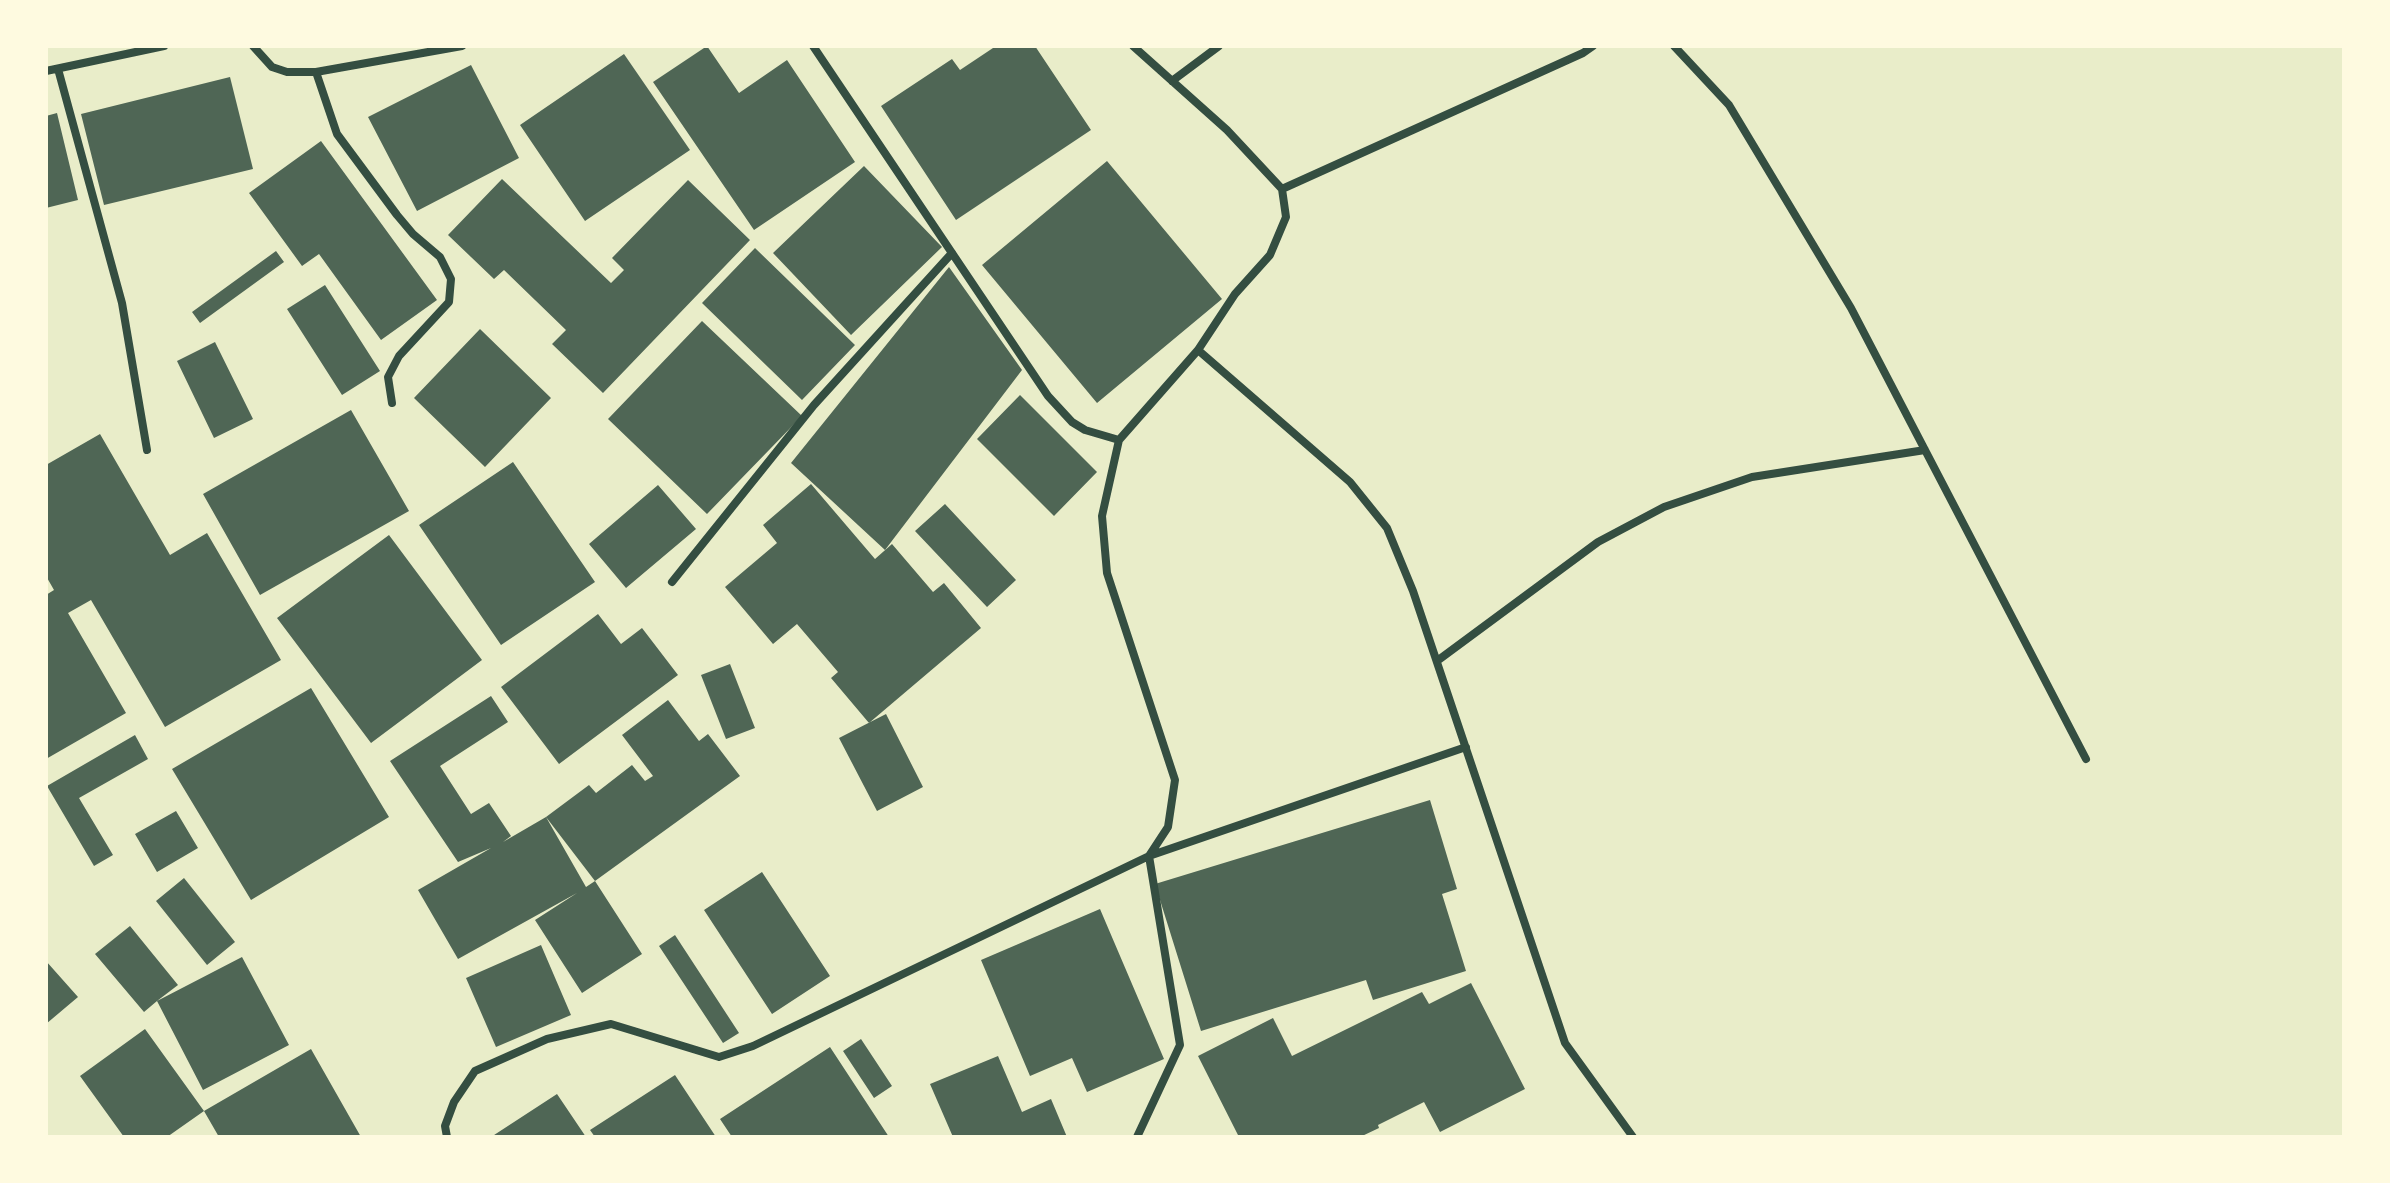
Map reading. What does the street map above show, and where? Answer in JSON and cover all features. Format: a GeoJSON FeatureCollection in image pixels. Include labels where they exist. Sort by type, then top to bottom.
{"type":"FeatureCollection","features":[{"type":"Feature","properties":{"kind":"street"},"geometry":{"type":"LineString","coordinates":[[46,71],[164,46]]}},
{"type":"Feature","properties":{"kind":"street"},"geometry":{"type":"LineString","coordinates":[[253,46],[272,67],[287,72],[316,72],[462,46]]}},
{"type":"Feature","properties":{"kind":"street"},"geometry":{"type":"LineString","coordinates":[[813,46],[1048,396],[1072,422],[1085,430],[1119,440]]}},
{"type":"Feature","properties":{"kind":"street"},"geometry":{"type":"LineString","coordinates":[[1133,46],[1227,130],[1282,189],[1286,217],[1270,255],[1235,294],[1198,350],[1119,440],[1102,516],[1107,573],[1175,780],[1168,827],[1149,856],[1180,1045],[1137,1137]]}},
{"type":"Feature","properties":{"kind":"street"},"geometry":{"type":"LineString","coordinates":[[1172,81],[1219,46]]}},
{"type":"Feature","properties":{"kind":"street"},"geometry":{"type":"LineString","coordinates":[[1282,189],[1593,46]]}},
{"type":"Feature","properties":{"kind":"street"},"geometry":{"type":"LineString","coordinates":[[1674,46],[1729,105],[1851,308],[2086,759]]}},
{"type":"Feature","properties":{"kind":"street"},"geometry":{"type":"LineString","coordinates":[[58,69],[122,303],[147,450]]}},
{"type":"Feature","properties":{"kind":"street"},"geometry":{"type":"LineString","coordinates":[[316,72],[337,134],[397,215],[413,234],[440,257],[451,279],[449,302],[399,356],[388,377],[392,403]]}},
{"type":"Feature","properties":{"kind":"street"},"geometry":{"type":"LineString","coordinates":[[672,582],[814,405],[952,253]]}},
{"type":"Feature","properties":{"kind":"street"},"geometry":{"type":"LineString","coordinates":[[1198,350],[1350,482],[1387,528],[1413,591],[1565,1043],[1633,1137]]}},
{"type":"Feature","properties":{"kind":"street"},"geometry":{"type":"LineString","coordinates":[[1437,661],[1598,542],[1664,507],[1752,477],[1925,450]]}},
{"type":"Feature","properties":{"kind":"street"},"geometry":{"type":"LineString","coordinates":[[447,1137],[445,1126],[454,1102],[475,1071],[547,1039],[611,1024],[719,1057],[753,1046],[1149,856],[1466,747]]}},
{"type":"Feature","properties":{"kind":"building"},"geometry":{"type":"Polygon","coordinates":[[[707,46],[739,93],[787,60],[855,162],[754,230],[653,82],[707,46]]]}},
{"type":"Feature","properties":{"kind":"building"},"geometry":{"type":"Polygon","coordinates":[[[996,46],[1035,46],[1091,130],[956,220],[881,106],[952,59],[960,70],[996,46]]]}},
{"type":"Feature","properties":{"kind":"building"},"geometry":{"type":"Polygon","coordinates":[[[624,54],[690,150],[585,221],[520,125],[624,54]]]}},
{"type":"Feature","properties":{"kind":"building"},"geometry":{"type":"Polygon","coordinates":[[[471,65],[519,158],[417,211],[368,117],[471,65]]]}},
{"type":"Feature","properties":{"kind":"building"},"geometry":{"type":"Polygon","coordinates":[[[230,77],[253,169],[104,205],[81,114],[230,77]]]}},
{"type":"Feature","properties":{"kind":"building"},"geometry":{"type":"Polygon","coordinates":[[[57,113],[78,200],[46,208],[46,116],[57,113]]]}},
{"type":"Feature","properties":{"kind":"building"},"geometry":{"type":"Polygon","coordinates":[[[321,141],[437,300],[381,340],[319,254],[302,266],[249,193],[321,141]]]}},
{"type":"Feature","properties":{"kind":"building"},"geometry":{"type":"Polygon","coordinates":[[[1107,161],[1222,299],[1097,403],[982,265],[1107,161]]]}},
{"type":"Feature","properties":{"kind":"building"},"geometry":{"type":"Polygon","coordinates":[[[864,166],[942,247],[851,335],[773,253],[864,166]]]}},
{"type":"Feature","properties":{"kind":"building"},"geometry":{"type":"Polygon","coordinates":[[[502,179],[611,283],[624,270],[612,258],[688,180],[750,240],[603,393],[552,344],[566,330],[504,270],[494,279],[448,235],[502,179]]]}},
{"type":"Feature","properties":{"kind":"building"},"geometry":{"type":"Polygon","coordinates":[[[755,248],[855,345],[802,400],[702,303],[755,248]]]}},
{"type":"Feature","properties":{"kind":"building"},"geometry":{"type":"Polygon","coordinates":[[[276,251],[284,262],[200,323],[192,312],[276,251]]]}},
{"type":"Feature","properties":{"kind":"building"},"geometry":{"type":"Polygon","coordinates":[[[949,267],[1022,370],[885,550],[791,463],[949,267]]]}},
{"type":"Feature","properties":{"kind":"building"},"geometry":{"type":"Polygon","coordinates":[[[325,285],[380,371],[342,395],[287,309],[325,285]]]}},
{"type":"Feature","properties":{"kind":"building"},"geometry":{"type":"Polygon","coordinates":[[[702,321],[802,416],[707,514],[608,419],[702,321]]]}},
{"type":"Feature","properties":{"kind":"building"},"geometry":{"type":"Polygon","coordinates":[[[480,329],[551,398],[485,467],[414,398],[480,329]]]}},
{"type":"Feature","properties":{"kind":"building"},"geometry":{"type":"Polygon","coordinates":[[[215,342],[253,419],[214,438],[177,361],[215,342]]]}},
{"type":"Feature","properties":{"kind":"building"},"geometry":{"type":"Polygon","coordinates":[[[1020,395],[1097,472],[1054,516],[977,439],[1020,395]]]}},
{"type":"Feature","properties":{"kind":"building"},"geometry":{"type":"Polygon","coordinates":[[[351,410],[409,511],[260,595],[203,494],[351,410]]]}},
{"type":"Feature","properties":{"kind":"building"},"geometry":{"type":"Polygon","coordinates":[[[100,434],[170,555],[207,533],[281,660],[165,727],[91,600],[68,613],[126,713],[46,759],[46,595],[54,590],[46,576],[46,465],[100,434]]]}},
{"type":"Feature","properties":{"kind":"building"},"geometry":{"type":"Polygon","coordinates":[[[513,462],[595,582],[501,645],[419,525],[513,462]]]}},
{"type":"Feature","properties":{"kind":"building"},"geometry":{"type":"Polygon","coordinates":[[[811,484],[875,559],[892,544],[933,592],[944,583],[981,628],[869,723],[831,678],[838,672],[797,624],[773,644],[725,587],[777,543],[763,525],[811,484]]]}},
{"type":"Feature","properties":{"kind":"building"},"geometry":{"type":"Polygon","coordinates":[[[658,485],[696,529],[626,588],[589,544],[658,485]]]}},
{"type":"Feature","properties":{"kind":"building"},"geometry":{"type":"Polygon","coordinates":[[[945,504],[1016,580],[987,607],[915,531],[945,504]]]}},
{"type":"Feature","properties":{"kind":"building"},"geometry":{"type":"Polygon","coordinates":[[[389,535],[482,660],[371,743],[277,618],[389,535]]]}},
{"type":"Feature","properties":{"kind":"building"},"geometry":{"type":"Polygon","coordinates":[[[598,614],[621,644],[642,628],[678,675],[559,764],[501,687],[598,614]]]}},
{"type":"Feature","properties":{"kind":"building"},"geometry":{"type":"Polygon","coordinates":[[[730,664],[755,728],[726,739],[701,675],[730,664]]]}},
{"type":"Feature","properties":{"kind":"building"},"geometry":{"type":"Polygon","coordinates":[[[311,688],[389,817],[251,900],[172,769],[311,688]]]}},
{"type":"Feature","properties":{"kind":"building"},"geometry":{"type":"Polygon","coordinates":[[[491,696],[508,722],[440,766],[471,814],[489,803],[511,836],[503,842],[546,817],[586,887],[595,881],[642,954],[582,993],[535,920],[577,893],[458,959],[418,890],[491,848],[458,862],[390,761],[491,696]]]}},
{"type":"Feature","properties":{"kind":"building"},"geometry":{"type":"Polygon","coordinates":[[[668,700],[699,741],[708,734],[740,776],[595,881],[546,817],[589,785],[596,793],[632,765],[645,781],[653,776],[622,735],[668,700]]]}},
{"type":"Feature","properties":{"kind":"building"},"geometry":{"type":"Polygon","coordinates":[[[886,714],[923,787],[877,811],[839,738],[886,714]]]}},
{"type":"Feature","properties":{"kind":"building"},"geometry":{"type":"Polygon","coordinates":[[[135,735],[148,759],[79,798],[113,855],[94,866],[47,786],[135,735]]]}},
{"type":"Feature","properties":{"kind":"building"},"geometry":{"type":"Polygon","coordinates":[[[1430,800],[1457,889],[1442,894],[1466,971],[1373,1000],[1366,980],[1201,1031],[1155,884],[1430,800]]]}},
{"type":"Feature","properties":{"kind":"building"},"geometry":{"type":"Polygon","coordinates":[[[176,811],[198,848],[157,872],[135,834],[176,811]]]}},
{"type":"Feature","properties":{"kind":"building"},"geometry":{"type":"Polygon","coordinates":[[[762,872],[830,976],[772,1014],[704,910],[762,872]]]}},
{"type":"Feature","properties":{"kind":"building"},"geometry":{"type":"Polygon","coordinates":[[[184,878],[235,942],[207,965],[156,901],[184,878]]]}},
{"type":"Feature","properties":{"kind":"building"},"geometry":{"type":"Polygon","coordinates":[[[1100,909],[1164,1059],[1087,1092],[1072,1058],[1030,1076],[981,960],[1100,909]]]}},
{"type":"Feature","properties":{"kind":"building"},"geometry":{"type":"Polygon","coordinates":[[[130,926],[178,985],[144,1012],[95,954],[130,926]]]}},
{"type":"Feature","properties":{"kind":"building"},"geometry":{"type":"Polygon","coordinates":[[[675,935],[739,1033],[723,1043],[659,946],[675,935]]]}},
{"type":"Feature","properties":{"kind":"building"},"geometry":{"type":"Polygon","coordinates":[[[541,945],[571,1015],[496,1047],[466,978],[541,945]]]}},
{"type":"Feature","properties":{"kind":"building"},"geometry":{"type":"Polygon","coordinates":[[[242,957],[289,1045],[203,1090],[157,1001],[242,957]]]}},
{"type":"Feature","properties":{"kind":"building"},"geometry":{"type":"Polygon","coordinates":[[[46,961],[78,997],[46,1024],[46,961]]]}},
{"type":"Feature","properties":{"kind":"building"},"geometry":{"type":"Polygon","coordinates":[[[1471,983],[1525,1089],[1440,1132],[1424,1102],[1360,1137],[1239,1137],[1198,1056],[1273,1018],[1292,1056],[1422,992],[1429,1004],[1471,983]]]}},
{"type":"Feature","properties":{"kind":"building"},"geometry":{"type":"Polygon","coordinates":[[[145,1029],[204,1111],[167,1137],[124,1137],[80,1076],[145,1029]]]}},
{"type":"Feature","properties":{"kind":"building"},"geometry":{"type":"Polygon","coordinates":[[[861,1039],[892,1086],[874,1098],[843,1051],[861,1039]]]}},
{"type":"Feature","properties":{"kind":"building"},"geometry":{"type":"Polygon","coordinates":[[[830,1047],[889,1137],[732,1137],[720,1119],[830,1047]]]}},
{"type":"Feature","properties":{"kind":"building"},"geometry":{"type":"Polygon","coordinates":[[[311,1049],[361,1137],[219,1137],[204,1111],[311,1049]]]}},
{"type":"Feature","properties":{"kind":"building"},"geometry":{"type":"Polygon","coordinates":[[[998,1056],[1022,1112],[1051,1099],[1067,1137],[953,1137],[930,1084],[998,1056]]]}},
{"type":"Feature","properties":{"kind":"building"},"geometry":{"type":"Polygon","coordinates":[[[675,1075],[716,1137],[595,1137],[590,1130],[675,1075]]]}},
{"type":"Feature","properties":{"kind":"building"},"geometry":{"type":"Polygon","coordinates":[[[557,1094],[586,1137],[491,1137],[557,1094]]]}}]}
